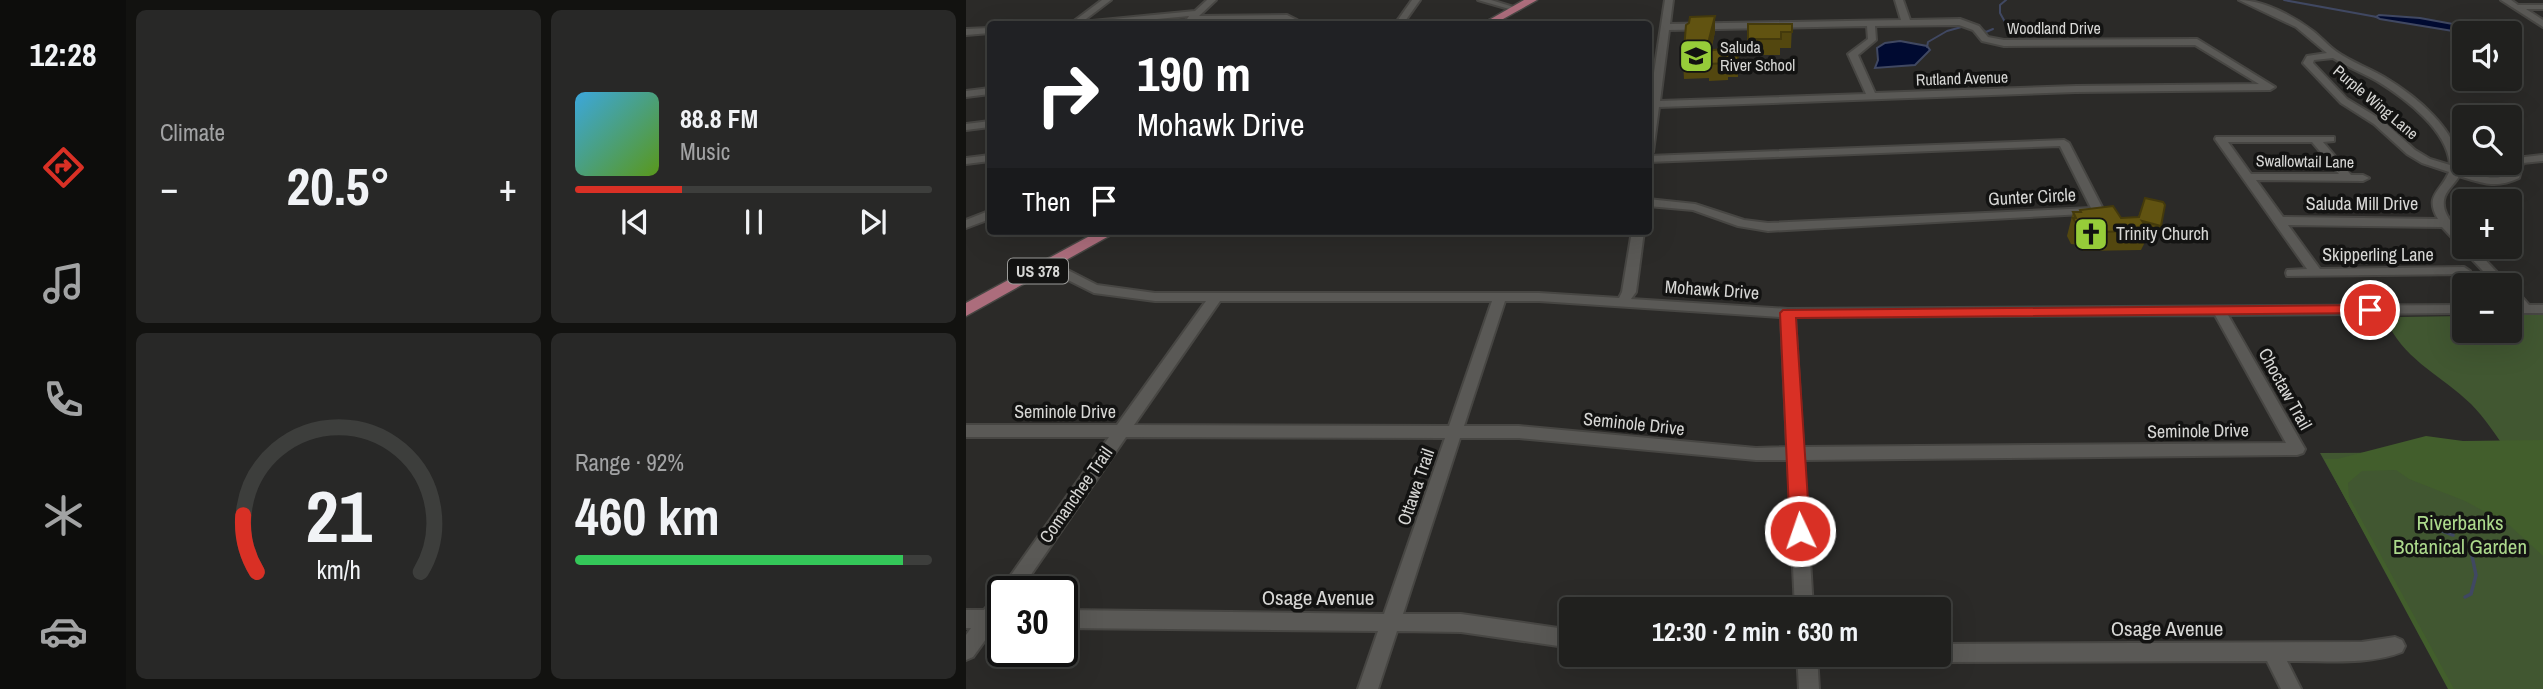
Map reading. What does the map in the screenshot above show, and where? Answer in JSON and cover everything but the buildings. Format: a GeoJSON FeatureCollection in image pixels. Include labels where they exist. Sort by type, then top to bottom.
{"type":"FeatureCollection","features":[{"type":"Feature","properties":{"kind":"main road"},"geometry":{"type":"LineString","coordinates":[[1493,21],[1532,0]]}},
{"type":"Feature","properties":{"kind":"main road","name":"US 378"},"geometry":{"type":"LineString","coordinates":[[966,310],[1103,235]]}},
{"type":"Feature","properties":{"kind":"street"},"geometry":{"type":"LineString","coordinates":[[1078,21],[1107,0]]}},
{"type":"Feature","properties":{"kind":"street"},"geometry":{"type":"LineString","coordinates":[[1191,19],[1212,0]]}},
{"type":"Feature","properties":{"kind":"street"},"geometry":{"type":"LineString","coordinates":[[1401,21],[1416,0]]}},
{"type":"Feature","properties":{"kind":"street"},"geometry":{"type":"LineString","coordinates":[[1482,0],[1516,9]]}},
{"type":"Feature","properties":{"kind":"street"},"geometry":{"type":"LineString","coordinates":[[1652,125],[1655,104],[1653,91],[1669,0]]}},
{"type":"Feature","properties":{"kind":"street"},"geometry":{"type":"LineString","coordinates":[[1899,0],[1906,22]]}},
{"type":"Feature","properties":{"kind":"street"},"geometry":{"type":"LineString","coordinates":[[2243,0],[2304,28],[2334,55],[2384,81],[2434,124],[2452,149]]}},
{"type":"Feature","properties":{"kind":"street"},"geometry":{"type":"LineString","coordinates":[[2505,0],[2543,24]]}},
{"type":"Feature","properties":{"kind":"street"},"geometry":{"type":"LineString","coordinates":[[2517,7],[2543,6]]}},
{"type":"Feature","properties":{"kind":"street"},"geometry":{"type":"LineString","coordinates":[[1148,21],[1287,18],[1292,21]]}},
{"type":"Feature","properties":{"kind":"street","name":"Woodland Drive"},"geometry":{"type":"LineString","coordinates":[[1662,30],[1906,22],[1965,23],[1976,28],[1985,39],[2004,43],[2197,42],[2270,87]]}},
{"type":"Feature","properties":{"kind":"street"},"geometry":{"type":"LineString","coordinates":[[1870,23],[1873,31],[1871,40],[1853,54],[1872,97]]}},
{"type":"Feature","properties":{"kind":"street"},"geometry":{"type":"LineString","coordinates":[[966,32],[987,31]]}},
{"type":"Feature","properties":{"kind":"street","name":"Purple Wing Lane"},"geometry":{"type":"LineString","coordinates":[[2334,55],[2310,58],[2308,63],[2341,98],[2378,122],[2414,154],[2452,172]]}},
{"type":"Feature","properties":{"kind":"street","name":"Rutland Avenue"},"geometry":{"type":"LineString","coordinates":[[1655,104],[2076,89],[2270,87]]}},
{"type":"Feature","properties":{"kind":"street"},"geometry":{"type":"LineString","coordinates":[[966,94],[987,91]]}},
{"type":"Feature","properties":{"kind":"street"},"geometry":{"type":"LineString","coordinates":[[966,127],[987,124]]}},
{"type":"Feature","properties":{"kind":"street"},"geometry":{"type":"LineString","coordinates":[[2316,272],[2220,139],[2330,139]]}},
{"type":"Feature","properties":{"kind":"street"},"geometry":{"type":"LineString","coordinates":[[2315,139],[2348,178]]}},
{"type":"Feature","properties":{"kind":"street","name":"Gunter Circle"},"geometry":{"type":"LineString","coordinates":[[1652,159],[2064,143],[2098,211],[1768,227],[1742,223],[1695,207],[1652,202]]}},
{"type":"Feature","properties":{"kind":"street"},"geometry":{"type":"LineString","coordinates":[[966,161],[986,158]]}},
{"type":"Feature","properties":{"kind":"street"},"geometry":{"type":"LineString","coordinates":[[966,172],[986,158]]}},
{"type":"Feature","properties":{"kind":"street"},"geometry":{"type":"LineString","coordinates":[[2522,160],[2543,158]]}},
{"type":"Feature","properties":{"kind":"street"},"geometry":{"type":"LineString","coordinates":[[2452,232],[2437,208],[2438,197],[2454,175]]}},
{"type":"Feature","properties":{"kind":"street"},"geometry":{"type":"LineString","coordinates":[[2463,175],[2502,182],[2515,175]]}},
{"type":"Feature","properties":{"kind":"street","name":"Swallowtail Lane"},"geometry":{"type":"LineString","coordinates":[[2247,177],[2363,178]]}},
{"type":"Feature","properties":{"kind":"street"},"geometry":{"type":"LineString","coordinates":[[971,222],[987,209]]}},
{"type":"Feature","properties":{"kind":"street","name":"Saluda Mill Drive"},"geometry":{"type":"LineString","coordinates":[[2279,221],[2444,223]]}},
{"type":"Feature","properties":{"kind":"street"},"geometry":{"type":"LineString","coordinates":[[1622,303],[1629,292],[1637,235]]}},
{"type":"Feature","properties":{"kind":"street"},"geometry":{"type":"LineString","coordinates":[[2478,259],[2491,273]]}},
{"type":"Feature","properties":{"kind":"street","name":"Mohawk Drive"},"geometry":{"type":"LineString","coordinates":[[1048,265],[1105,292],[1155,296],[1500,297],[1788,313],[2452,309]]}},
{"type":"Feature","properties":{"kind":"street","name":"Skipperling Lane"},"geometry":{"type":"LineString","coordinates":[[2292,273],[2464,271]]}},
{"type":"Feature","properties":{"kind":"street","name":"Comanchee Trail"},"geometry":{"type":"LineString","coordinates":[[1019,576],[1217,296]]}},
{"type":"Feature","properties":{"kind":"street","name":"Ottawa Trail"},"geometry":{"type":"LineString","coordinates":[[1368,689],[1500,297]]}},
{"type":"Feature","properties":{"kind":"street"},"geometry":{"type":"LineString","coordinates":[[2522,305],[2526,309]]}},
{"type":"Feature","properties":{"kind":"street"},"geometry":{"type":"LineString","coordinates":[[2522,309],[2543,309]]}},
{"type":"Feature","properties":{"kind":"street","name":"Choctaw Trail"},"geometry":{"type":"LineString","coordinates":[[2219,310],[2297,449]]}},
{"type":"Feature","properties":{"kind":"street"},"geometry":{"type":"LineString","coordinates":[[1788,313],[1803,597]]}},
{"type":"Feature","properties":{"kind":"street","name":"Seminole Drive"},"geometry":{"type":"LineString","coordinates":[[966,431],[1455,430],[1519,432],[1727,453],[1796,454],[2297,449]]}},
{"type":"Feature","properties":{"kind":"street"},"geometry":{"type":"LineString","coordinates":[[966,619],[987,619]]}},
{"type":"Feature","properties":{"kind":"street","name":"Osage Avenue"},"geometry":{"type":"LineString","coordinates":[[1078,619],[1461,623],[1559,637]]}},
{"type":"Feature","properties":{"kind":"street"},"geometry":{"type":"LineString","coordinates":[[966,651],[987,629]]}},
{"type":"Feature","properties":{"kind":"street","name":"Osage Avenue"},"geometry":{"type":"LineString","coordinates":[[1951,653],[2362,651],[2395,646]]}},
{"type":"Feature","properties":{"kind":"street"},"geometry":{"type":"LineString","coordinates":[[2273,652],[2291,689]]}},
{"type":"Feature","properties":{"kind":"street"},"geometry":{"type":"LineString","coordinates":[[1808,667],[1809,689]]}},
{"type":"Feature","properties":{"kind":"green space","name":"Riverbanks Botanical Garden"},"geometry":{"type":"Polygon","coordinates":[[[2522,315],[2543,315],[2543,689],[2451,689],[2320,453],[2507,452],[2476,409],[2416,359],[2397,339],[2389,326],[2397,317],[2452,316],[2452,343],[2522,343],[2522,315]]]}},
{"type":"Feature","properties":{"kind":"green space"},"geometry":{"type":"Polygon","coordinates":[[[2426,436],[2463,441],[2543,440],[2543,556],[2509,525],[2465,501],[2409,479],[2396,470],[2362,471],[2348,483],[2349,497],[2454,689],[2448,689],[2324,459],[2337,459],[2426,436]]]}},
{"type":"Feature","properties":{"kind":"water"},"geometry":{"type":"Polygon","coordinates":[[[2376,17],[2420,18],[2452,24],[2452,31],[2380,19],[2376,17]]]}},
{"type":"Feature","properties":{"kind":"water"},"geometry":{"type":"Polygon","coordinates":[[[1900,41],[1927,46],[1930,50],[1915,65],[1875,68],[1878,60],[1877,48],[1885,43],[1900,41]]]}},
{"type":"Feature","properties":{"kind":"waterway"},"geometry":{"type":"LineString","coordinates":[[2005,22],[2000,13],[2000,5],[2006,0]]}},
{"type":"Feature","properties":{"kind":"waterway"},"geometry":{"type":"LineString","coordinates":[[2284,0],[2377,17]]}},
{"type":"Feature","properties":{"kind":"waterway"},"geometry":{"type":"LineString","coordinates":[[1927,47],[1928,42],[1947,31],[1965,26]]}},
{"type":"Feature","properties":{"kind":"waterway"},"geometry":{"type":"LineString","coordinates":[[1979,27],[1986,32],[1993,29]]}},
{"type":"Feature","properties":{"kind":"waterway"},"geometry":{"type":"LineString","coordinates":[[2435,528],[2453,535]]}},
{"type":"Feature","properties":{"kind":"waterway"},"geometry":{"type":"LineString","coordinates":[[2465,597],[2471,594],[2476,575],[2472,556]]}},
{"type":"Feature","properties":{"kind":"place","name":"Saluda River School"},"geometry":{"type":"Point","coordinates":[1696,56]}},
{"type":"Feature","properties":{"kind":"place","name":"Trinity Church"},"geometry":{"type":"Point","coordinates":[2091,234]}},
{"type":"Feature","properties":{"kind":"route"},"geometry":{"type":"LineString","coordinates":[[1800,531],[1788,313],[2370,310]]}}]}
